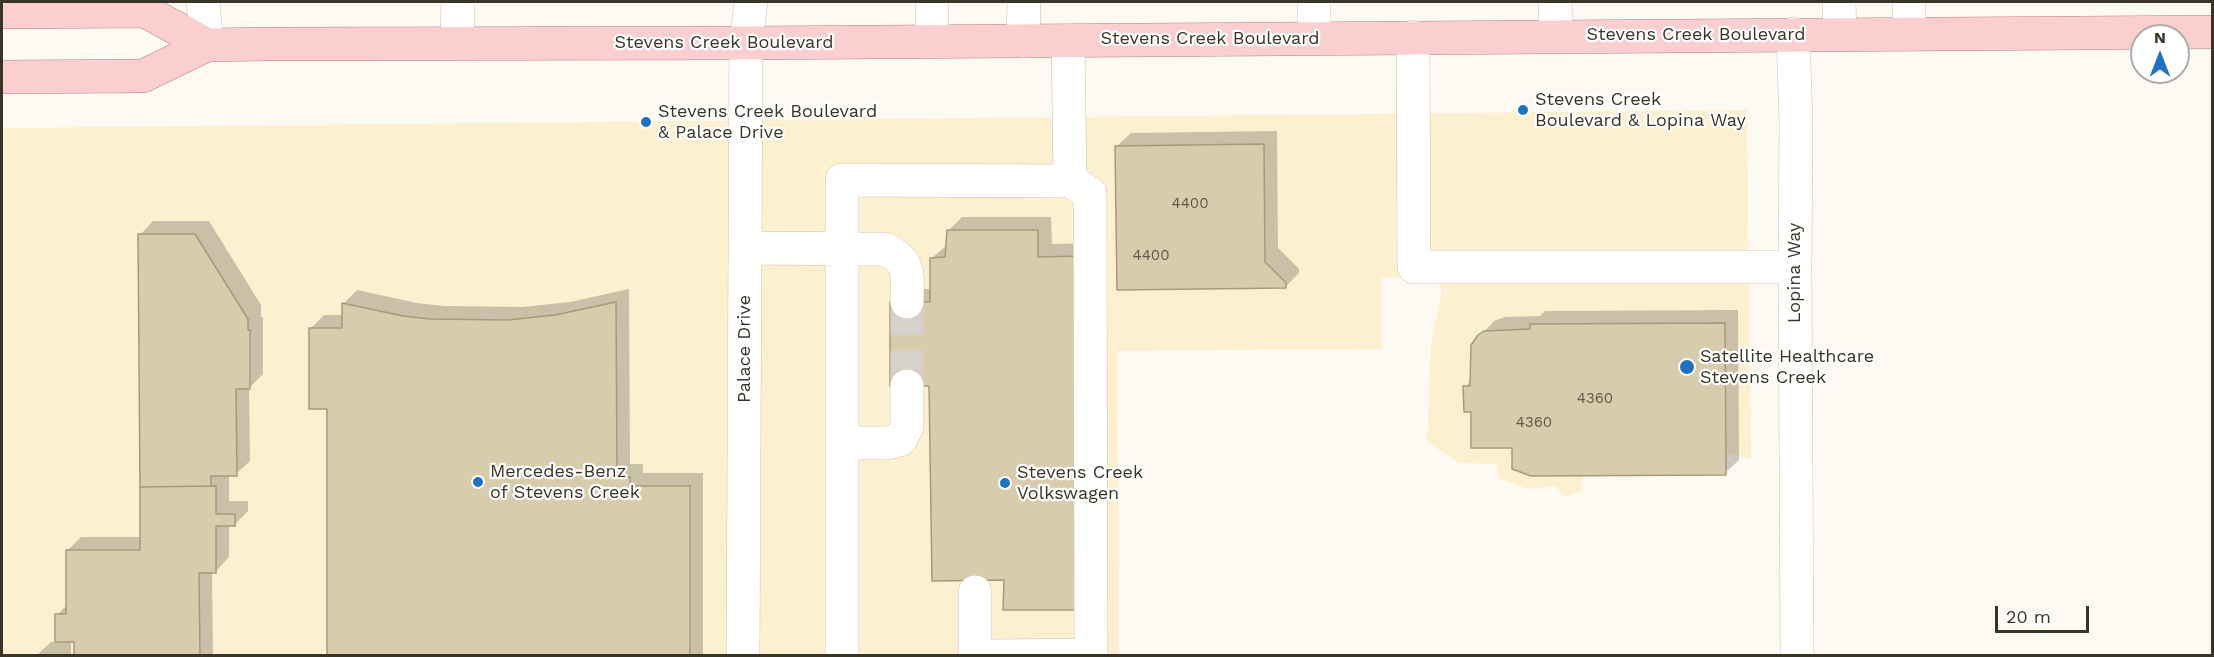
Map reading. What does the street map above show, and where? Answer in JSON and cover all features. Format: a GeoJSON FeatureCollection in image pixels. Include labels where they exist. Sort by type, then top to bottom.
{"type":"FeatureCollection","features":[{"type":"Feature","properties":{"kind":"main road","name":"Stevens Creek Boulevard"},"geometry":{"type":"LineString","coordinates":[[2,12],[144,11],[207,45]]}},
{"type":"Feature","properties":{"kind":"main road","name":"Stevens Creek Boulevard"},"geometry":{"type":"LineString","coordinates":[[2,77],[143,76],[207,45],[2212,32]]}},
{"type":"Feature","properties":{"kind":"street"},"geometry":{"type":"LineString","coordinates":[[203,2],[207,45]]}},
{"type":"Feature","properties":{"kind":"street"},"geometry":{"type":"LineString","coordinates":[[457,43],[458,2]]}},
{"type":"Feature","properties":{"kind":"street","name":"Palace Drive"},"geometry":{"type":"LineString","coordinates":[[743,656],[747,43],[751,2]]}},
{"type":"Feature","properties":{"kind":"street"},"geometry":{"type":"LineString","coordinates":[[932,2],[932,41]]}},
{"type":"Feature","properties":{"kind":"street"},"geometry":{"type":"LineString","coordinates":[[1023,40],[1024,2]]}},
{"type":"Feature","properties":{"kind":"street"},"geometry":{"type":"LineString","coordinates":[[1314,2],[1314,39]]}},
{"type":"Feature","properties":{"kind":"street"},"geometry":{"type":"LineString","coordinates":[[1555,2],[1556,36]]}},
{"type":"Feature","properties":{"kind":"street"},"geometry":{"type":"LineString","coordinates":[[1839,2],[1840,34]]}},
{"type":"Feature","properties":{"kind":"street"},"geometry":{"type":"LineString","coordinates":[[1909,2],[1909,34]]}},
{"type":"Feature","properties":{"kind":"street","name":"Lopina Way"},"geometry":{"type":"LineString","coordinates":[[1793,34],[1796,121],[1797,656]]}},
{"type":"Feature","properties":{"kind":"street"},"geometry":{"type":"LineString","coordinates":[[1413,38],[1414,267],[1795,267]]}},
{"type":"Feature","properties":{"kind":"street"},"geometry":{"type":"LineString","coordinates":[[1068,40],[1070,181]]}},
{"type":"Feature","properties":{"kind":"street"},"geometry":{"type":"LineString","coordinates":[[842,656],[842,180],[1070,181],[1090,193],[1091,655],[991,656]]}},
{"type":"Feature","properties":{"kind":"street"},"geometry":{"type":"LineString","coordinates":[[745,248],[885,249],[899,257],[907,270],[907,302]]}},
{"type":"Feature","properties":{"kind":"street"},"geometry":{"type":"LineString","coordinates":[[842,443],[887,443],[900,440],[907,427],[907,386]]}},
{"type":"Feature","properties":{"kind":"street"},"geometry":{"type":"LineString","coordinates":[[975,592],[975,656]]}},
{"type":"Feature","properties":{"kind":"shaded area"},"geometry":{"type":"Polygon","coordinates":[[[1747,110],[1751,460],[1726,453],[1726,475],[1582,476],[1582,491],[1565,497],[1555,486],[1528,489],[1498,478],[1496,464],[1459,463],[1427,442],[1431,343],[1442,291],[1433,276],[1381,278],[1382,349],[1118,351],[1119,655],[2,655],[2,128],[1747,110]]]}},
{"type":"Feature","properties":{"kind":"building"},"geometry":{"type":"Polygon","coordinates":[[[1264,144],[1265,262],[1286,283],[1286,288],[1117,290],[1115,146],[1264,144]]]}},
{"type":"Feature","properties":{"kind":"building","name":"Stevens Creek Volkswagen"},"geometry":{"type":"Polygon","coordinates":[[[947,230],[1038,230],[1038,257],[1079,256],[1079,610],[1003,610],[1004,580],[932,581],[929,386],[890,386],[890,302],[930,302],[930,258],[945,257],[947,230]]]}},
{"type":"Feature","properties":{"kind":"building"},"geometry":{"type":"Polygon","coordinates":[[[138,234],[195,234],[248,319],[250,389],[236,389],[237,476],[211,476],[211,486],[140,487],[138,234]]]}},
{"type":"Feature","properties":{"kind":"building","name":"Mercedes-Benz of Stevens Creek"},"geometry":{"type":"Polygon","coordinates":[[[616,302],[617,477],[630,477],[630,486],[690,486],[690,656],[327,656],[327,409],[309,409],[309,328],[342,328],[342,303],[403,316],[430,319],[508,320],[555,315],[616,302]]]}},
{"type":"Feature","properties":{"kind":"building"},"geometry":{"type":"Polygon","coordinates":[[[1725,323],[1726,475],[1531,476],[1512,469],[1512,448],[1471,448],[1471,412],[1464,412],[1463,386],[1470,386],[1471,345],[1484,331],[1530,329],[1530,324],[1725,323]]]}},
{"type":"Feature","properties":{"kind":"building"},"geometry":{"type":"Polygon","coordinates":[[[216,486],[216,514],[235,514],[235,526],[216,526],[216,573],[199,573],[200,656],[74,656],[74,642],[55,642],[55,614],[66,614],[66,550],[140,550],[140,487],[216,486]]]}},
{"type":"Feature","properties":{"kind":"tunnel"},"geometry":{"type":"LineString","coordinates":[[907,302],[907,386]]}},
{"type":"Feature","properties":{"kind":"place","name":"Stevens Creek Boulevard & Lopina Way"},"geometry":{"type":"Point","coordinates":[1523,110]}},
{"type":"Feature","properties":{"kind":"place","name":"Stevens Creek Boulevard & Palace Drive"},"geometry":{"type":"Point","coordinates":[646,122]}},
{"type":"Feature","properties":{"kind":"place","name":"Satellite Healthcare Stevens Creek"},"geometry":{"type":"Point","coordinates":[1687,367]}},
{"type":"Feature","properties":{"kind":"place","name":"Mercedes-Benz of Stevens Creek"},"geometry":{"type":"Point","coordinates":[478,482]}},
{"type":"Feature","properties":{"kind":"place","name":"Stevens Creek Volkswagen"},"geometry":{"type":"Point","coordinates":[1005,483]}}]}
